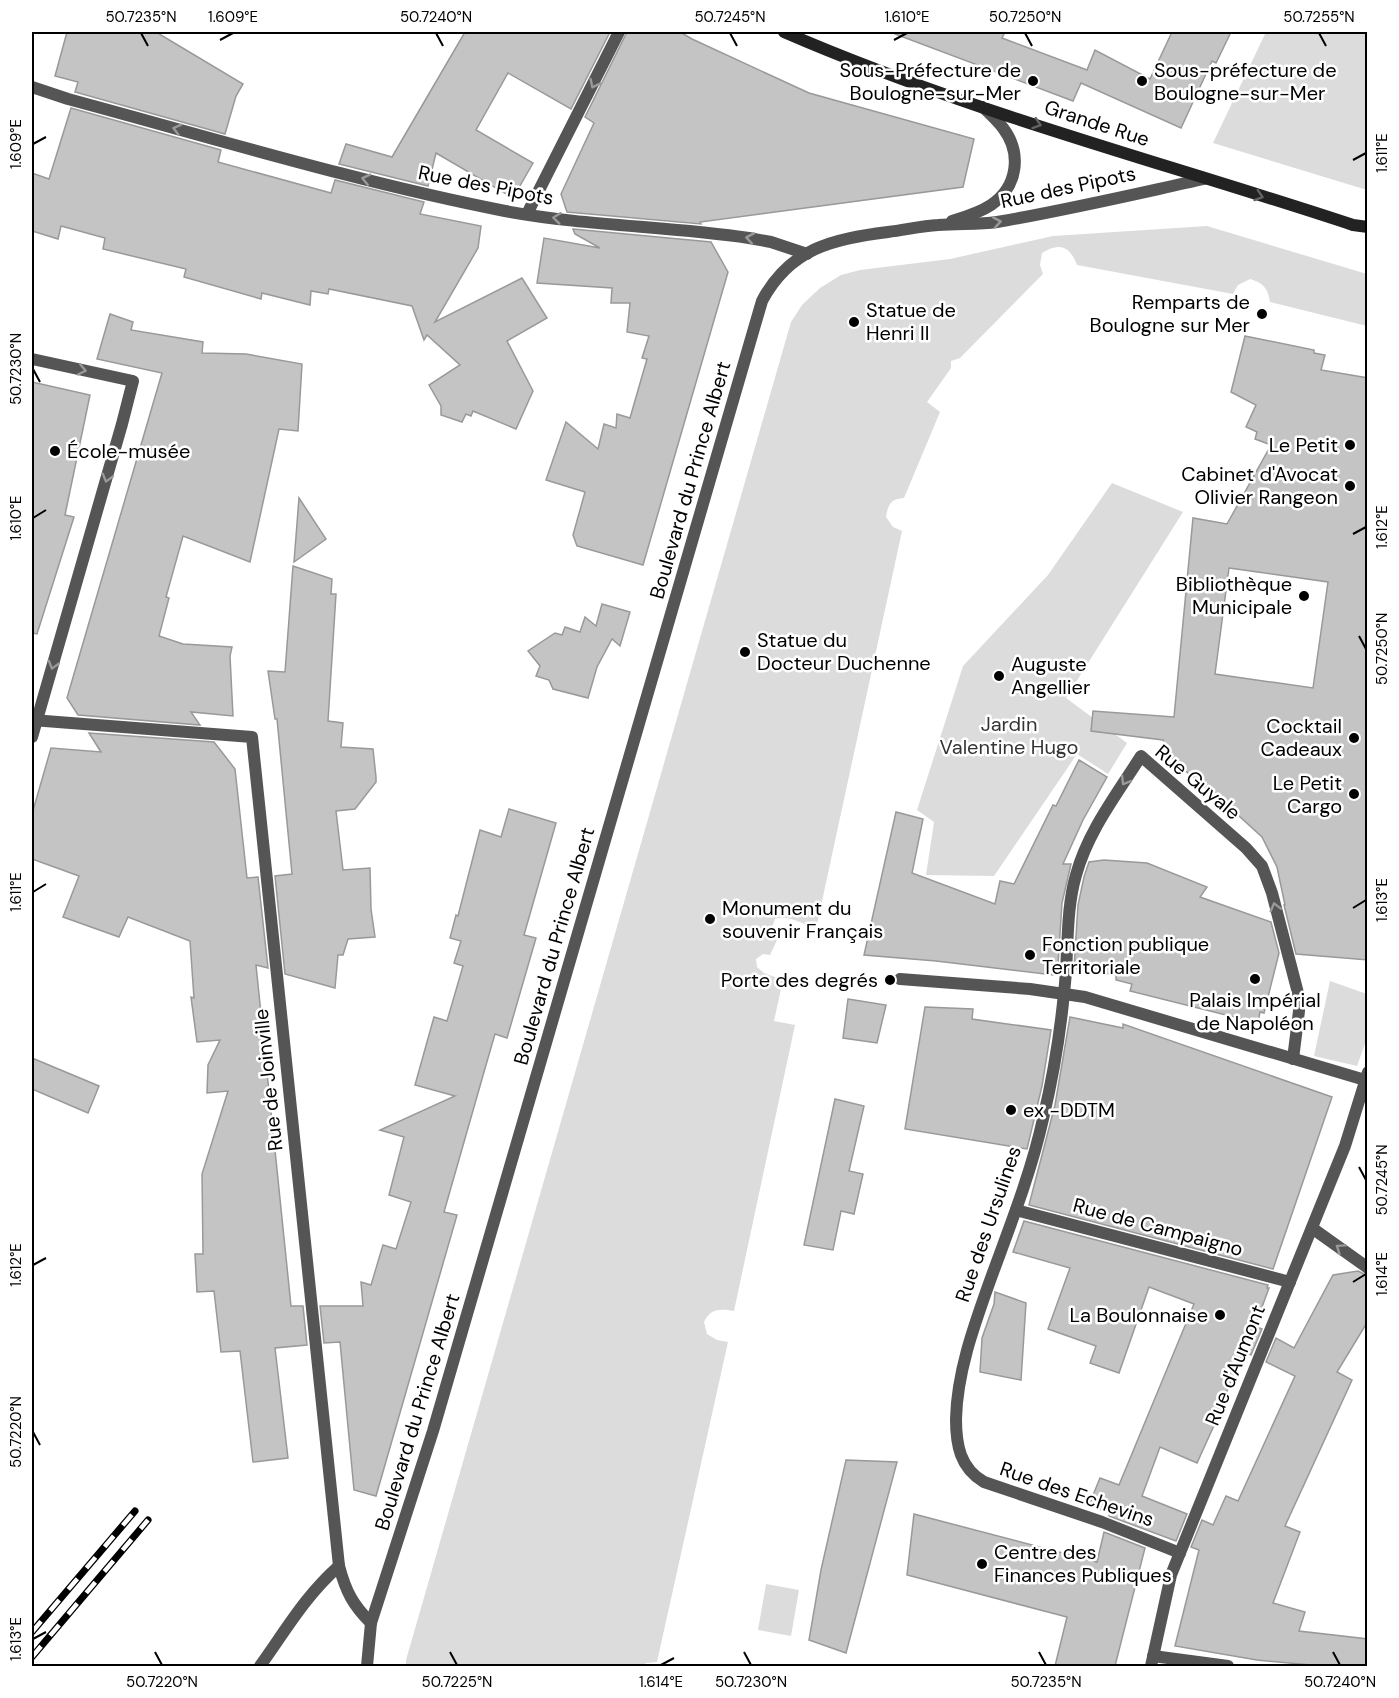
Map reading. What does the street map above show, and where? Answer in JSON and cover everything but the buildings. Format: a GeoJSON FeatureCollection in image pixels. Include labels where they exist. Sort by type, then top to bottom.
{"type":"FeatureCollection","features":[{"type":"Feature","properties":{"kind":"main road","name":"Grande Rue"},"geometry":{"type":"LineString","coordinates":[[784,32],[982,106],[1204,179],[1353,225],[1368,226]]}},
{"type":"Feature","properties":{"kind":"street"},"geometry":{"type":"LineString","coordinates":[[527,214],[619,32]]}},
{"type":"Feature","properties":{"kind":"street","name":"Rue des Pipots"},"geometry":{"type":"LineString","coordinates":[[32,87],[68,99],[338,173],[430,195],[527,214],[728,235],[771,242],[807,254],[845,238],[939,225],[997,222],[1204,179]]}},
{"type":"Feature","properties":{"kind":"street","name":"Rue des Pipots"},"geometry":{"type":"LineString","coordinates":[[939,225],[972,214],[992,204],[1008,188],[1013,178],[1016,169],[1015,159],[1008,137],[982,106]]}},
{"type":"Feature","properties":{"kind":"street","name":"Boulevard du Prince Albert"},"geometry":{"type":"LineString","coordinates":[[367,1666],[371,1623],[437,1420],[762,301],[774,280],[788,266],[807,254]]}},
{"type":"Feature","properties":{"kind":"street"},"geometry":{"type":"LineString","coordinates":[[32,359],[133,381],[34,720],[32,737]]}},
{"type":"Feature","properties":{"kind":"street","name":"Rue de Joinville"},"geometry":{"type":"LineString","coordinates":[[34,720],[252,737],[339,1566],[348,1595],[356,1608],[371,1623]]}},
{"type":"Feature","properties":{"kind":"street","name":"Rue Guyale"},"geometry":{"type":"LineString","coordinates":[[1064,993],[1072,893],[1081,860],[1097,825],[1141,756],[1246,848],[1262,866],[1272,893],[1299,1002],[1293,1059]]}},
{"type":"Feature","properties":{"kind":"street"},"geometry":{"type":"LineString","coordinates":[[900,980],[1064,993],[1106,1001],[1293,1059],[1366,1076]]}},
{"type":"Feature","properties":{"kind":"street","name":"Rue des Ursulines"},"geometry":{"type":"LineString","coordinates":[[965,1467],[958,1445],[956,1418],[964,1364],[979,1311],[1016,1210],[1043,1121],[1053,1072],[1064,993]]}},
{"type":"Feature","properties":{"kind":"street","name":"Rue d'Aumont"},"geometry":{"type":"LineString","coordinates":[[1152,1661],[1171,1575],[1312,1228],[1344,1146],[1366,1076]]}},
{"type":"Feature","properties":{"kind":"street","name":"Rue de Campaigno"},"geometry":{"type":"LineString","coordinates":[[1016,1210],[1290,1282]]}},
{"type":"Feature","properties":{"kind":"street"},"geometry":{"type":"LineString","coordinates":[[1312,1228],[1368,1268]]}},
{"type":"Feature","properties":{"kind":"street","name":"Rue des Echevins"},"geometry":{"type":"LineString","coordinates":[[965,1467],[984,1482],[1102,1522],[1180,1552]]}},
{"type":"Feature","properties":{"kind":"street"},"geometry":{"type":"LineString","coordinates":[[260,1666],[300,1606],[339,1566]]}},
{"type":"Feature","properties":{"kind":"street"},"geometry":{"type":"LineString","coordinates":[[1152,1661],[1228,1666]]}},
{"type":"Feature","properties":{"kind":"green space"},"geometry":{"type":"Polygon","coordinates":[[[1266,32],[1367,32],[1367,190],[1213,143],[1266,32]]]}},
{"type":"Feature","properties":{"kind":"green space"},"geometry":{"type":"Polygon","coordinates":[[[1207,226],[1367,274],[1367,326],[1270,302],[1264,287],[1250,279],[1238,285],[1233,294],[1077,265],[1067,250],[1059,247],[1042,253],[1040,265],[1043,274],[960,358],[951,361],[951,368],[927,402],[940,412],[904,498],[893,501],[887,512],[886,517],[893,527],[902,531],[816,929],[790,919],[775,919],[771,930],[778,938],[770,955],[763,954],[756,959],[757,967],[764,973],[783,980],[774,1021],[795,1025],[734,1311],[716,1310],[704,1322],[707,1334],[717,1340],[728,1342],[657,1662],[646,1663],[642,1666],[406,1666],[791,322],[802,305],[820,288],[841,275],[860,270],[950,259],[1053,236],[1207,226]]]}},
{"type":"Feature","properties":{"kind":"green space","name":"Jardin Valentine Hugo"},"geometry":{"type":"Polygon","coordinates":[[[1112,483],[1183,512],[1066,698],[1127,743],[1108,774],[1077,754],[994,876],[926,875],[934,822],[917,810],[963,666],[1048,575],[1112,483]]]}},
{"type":"Feature","properties":{"kind":"green space"},"geometry":{"type":"Polygon","coordinates":[[[1330,981],[1367,994],[1367,1038],[1357,1066],[1314,1056],[1330,981]]]}},
{"type":"Feature","properties":{"kind":"green space"},"geometry":{"type":"Polygon","coordinates":[[[766,1584],[799,1590],[791,1636],[758,1630],[766,1584]]]}},
{"type":"Feature","properties":{"kind":"railway"},"geometry":{"type":"LineString","coordinates":[[32,1632],[135,1511]]}},
{"type":"Feature","properties":{"kind":"railway"},"geometry":{"type":"LineString","coordinates":[[32,1657],[148,1520]]}},
{"type":"Feature","properties":{"kind":"place","name":"Sous-Préfecture de Boulogne-sur-Mer"},"geometry":{"type":"Point","coordinates":[1033,81]}},
{"type":"Feature","properties":{"kind":"place","name":"Sous-préfecture de Boulogne-sur-Mer"},"geometry":{"type":"Point","coordinates":[1142,81]}},
{"type":"Feature","properties":{"kind":"place","name":"Remparts de Boulogne sur Mer"},"geometry":{"type":"Point","coordinates":[1262,314]}},
{"type":"Feature","properties":{"kind":"place","name":"Statue de Henri II"},"geometry":{"type":"Point","coordinates":[854,322]}},
{"type":"Feature","properties":{"kind":"place","name":"Le Petit"},"geometry":{"type":"Point","coordinates":[1350,445]}},
{"type":"Feature","properties":{"kind":"place","name":"École-musée"},"geometry":{"type":"Point","coordinates":[55,451]}},
{"type":"Feature","properties":{"kind":"place","name":"Cabinet d'Avocat Olivier Rangeon"},"geometry":{"type":"Point","coordinates":[1350,486]}},
{"type":"Feature","properties":{"kind":"place","name":"Bibliothèque Municipale"},"geometry":{"type":"Point","coordinates":[1304,596]}},
{"type":"Feature","properties":{"kind":"place","name":"Statue du Docteur Duchenne"},"geometry":{"type":"Point","coordinates":[745,652]}},
{"type":"Feature","properties":{"kind":"place","name":"Auguste Angellier"},"geometry":{"type":"Point","coordinates":[999,676]}},
{"type":"Feature","properties":{"kind":"place","name":"Cocktail Cadeaux"},"geometry":{"type":"Point","coordinates":[1354,738]}},
{"type":"Feature","properties":{"kind":"place","name":"Le Petit Cargo"},"geometry":{"type":"Point","coordinates":[1354,794]}},
{"type":"Feature","properties":{"kind":"place","name":"Monument du souvenir Français"},"geometry":{"type":"Point","coordinates":[710,919]}},
{"type":"Feature","properties":{"kind":"place","name":"Fonction publique Territoriale"},"geometry":{"type":"Point","coordinates":[1030,955]}},
{"type":"Feature","properties":{"kind":"place","name":"Palais Impérial de Napoléon"},"geometry":{"type":"Point","coordinates":[1255,979]}},
{"type":"Feature","properties":{"kind":"place","name":"Porte des degrés"},"geometry":{"type":"Point","coordinates":[890,980]}},
{"type":"Feature","properties":{"kind":"place","name":"ex -DDTM"},"geometry":{"type":"Point","coordinates":[1011,1110]}},
{"type":"Feature","properties":{"kind":"place","name":"La Boulonnaise"},"geometry":{"type":"Point","coordinates":[1220,1315]}},
{"type":"Feature","properties":{"kind":"place","name":"Centre des Finances Publiques"},"geometry":{"type":"Point","coordinates":[982,1564]}}]}
